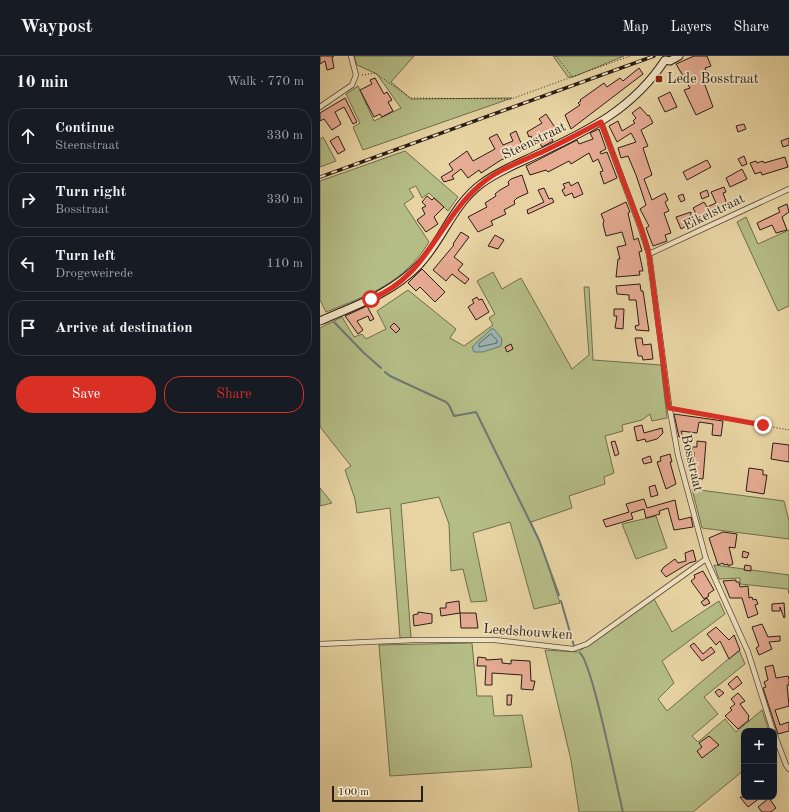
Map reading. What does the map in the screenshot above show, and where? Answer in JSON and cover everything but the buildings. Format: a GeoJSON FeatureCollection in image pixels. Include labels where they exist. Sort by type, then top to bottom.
{"type":"FeatureCollection","features":[{"type":"Feature","properties":{"kind":"street"},"geometry":{"type":"LineString","coordinates":[[320,107],[348,88],[356,75],[351,56]]}},
{"type":"Feature","properties":{"kind":"street"},"geometry":{"type":"LineString","coordinates":[[666,58],[670,61],[679,56]]}},
{"type":"Feature","properties":{"kind":"street","name":"Steenstraat"},"geometry":{"type":"LineString","coordinates":[[320,322],[381,295],[402,281],[420,264],[462,202],[481,184],[501,171],[601,122],[632,100],[653,77],[666,58]]}},
{"type":"Feature","properties":{"kind":"street","name":"Bosstraat"},"geometry":{"type":"LineString","coordinates":[[601,122],[641,228],[649,254],[669,408],[678,455],[706,559],[748,652],[773,728]]}},
{"type":"Feature","properties":{"kind":"street","name":"Eikelstraat"},"geometry":{"type":"LineString","coordinates":[[649,254],[789,189]]}},
{"type":"Feature","properties":{"kind":"street","name":"Leedshouwken"},"geometry":{"type":"LineString","coordinates":[[320,644],[414,640],[495,640],[573,649],[587,644],[706,559]]}},
{"type":"Feature","properties":{"kind":"street","name":"Bosstraat"},"geometry":{"type":"LineString","coordinates":[[777,739],[789,769]]}},
{"type":"Feature","properties":{"kind":"path"},"geometry":{"type":"LineString","coordinates":[[556,56],[568,73],[573,77]]}},
{"type":"Feature","properties":{"kind":"path"},"geometry":{"type":"LineString","coordinates":[[356,75],[375,74],[411,98],[443,100],[511,99],[630,56]]}},
{"type":"Feature","properties":{"kind":"path"},"geometry":{"type":"LineString","coordinates":[[669,408],[789,430]]}},
{"type":"Feature","properties":{"kind":"green space"},"geometry":{"type":"Polygon","coordinates":[[[354,56],[414,56],[391,82],[411,99],[512,98],[363,150],[353,127],[360,123],[346,94],[358,86],[374,121],[401,108],[377,74],[357,65],[354,56]]]}},
{"type":"Feature","properties":{"kind":"green space"},"geometry":{"type":"Polygon","coordinates":[[[553,56],[624,56],[573,77],[568,77],[553,56]]]}},
{"type":"Feature","properties":{"kind":"green space"},"geometry":{"type":"Polygon","coordinates":[[[323,137],[336,161],[320,167],[320,139],[323,137]]]}},
{"type":"Feature","properties":{"kind":"green space"},"geometry":{"type":"Polygon","coordinates":[[[405,151],[458,197],[448,211],[429,193],[422,198],[416,186],[409,189],[414,197],[404,204],[429,242],[419,256],[397,278],[357,300],[326,312],[320,300],[320,181],[405,151]]]}},
{"type":"Feature","properties":{"kind":"green space"},"geometry":{"type":"Polygon","coordinates":[[[746,217],[758,244],[789,230],[789,306],[778,311],[737,222],[746,217]]]}},
{"type":"Feature","properties":{"kind":"green space"},"geometry":{"type":"Polygon","coordinates":[[[493,272],[502,289],[521,278],[572,369],[589,355],[584,287],[589,287],[593,360],[661,365],[667,418],[652,421],[650,414],[642,420],[622,425],[623,431],[605,436],[614,473],[604,477],[605,484],[569,496],[572,508],[531,522],[542,547],[560,603],[534,609],[510,522],[473,533],[487,601],[471,602],[463,569],[451,571],[449,524],[439,497],[401,504],[411,638],[400,638],[390,508],[357,513],[355,499],[345,470],[351,466],[320,427],[320,328],[342,317],[354,337],[362,334],[366,339],[386,329],[377,311],[408,290],[456,329],[450,338],[464,346],[493,325],[489,318],[495,314],[477,281],[493,272]]]}},
{"type":"Feature","properties":{"kind":"green space"},"geometry":{"type":"Polygon","coordinates":[[[320,488],[332,503],[320,506],[320,488]]]}},
{"type":"Feature","properties":{"kind":"green space"},"geometry":{"type":"Polygon","coordinates":[[[692,489],[784,501],[789,521],[789,539],[702,528],[692,489]]]}},
{"type":"Feature","properties":{"kind":"green space"},"geometry":{"type":"Polygon","coordinates":[[[656,516],[667,548],[636,559],[622,524],[656,516]]]}},
{"type":"Feature","properties":{"kind":"green space"},"geometry":{"type":"Polygon","coordinates":[[[714,565],[789,575],[789,594],[788,589],[740,584],[740,578],[719,579],[714,565]]]}},
{"type":"Feature","properties":{"kind":"green space"},"geometry":{"type":"Polygon","coordinates":[[[654,599],[672,632],[719,601],[725,614],[662,661],[674,683],[658,699],[667,711],[739,650],[745,664],[704,697],[718,714],[692,736],[698,742],[725,719],[736,732],[762,710],[768,728],[741,728],[741,772],[693,812],[579,812],[571,760],[545,650],[578,652],[654,599]]]}},
{"type":"Feature","properties":{"kind":"green space"},"geometry":{"type":"Polygon","coordinates":[[[472,643],[477,696],[492,696],[494,716],[522,715],[532,767],[390,776],[379,645],[472,643]]]}},
{"type":"Feature","properties":{"kind":"water"},"geometry":{"type":"Polygon","coordinates":[[[491,329],[494,329],[502,339],[501,346],[483,352],[474,352],[472,347],[491,329]]]}},
{"type":"Feature","properties":{"kind":"waterway"},"geometry":{"type":"LineString","coordinates":[[334,322],[381,368]]}},
{"type":"Feature","properties":{"kind":"waterway"},"geometry":{"type":"LineString","coordinates":[[385,372],[390,376],[446,402],[454,416],[476,412],[539,540],[559,595]]}},
{"type":"Feature","properties":{"kind":"waterway"},"geometry":{"type":"LineString","coordinates":[[561,601],[574,646]]}},
{"type":"Feature","properties":{"kind":"waterway"},"geometry":{"type":"LineString","coordinates":[[580,653],[585,661],[591,678],[604,727],[623,812]]}},
{"type":"Feature","properties":{"kind":"railway"},"geometry":{"type":"LineString","coordinates":[[320,177],[654,56]]}},
{"type":"Feature","properties":{"kind":"place","name":"Lede Bosstraat"},"geometry":{"type":"Point","coordinates":[659,79]}},
{"type":"Feature","properties":{"kind":"route"},"geometry":{"type":"LineString","coordinates":[[371,299],[381,295],[402,281],[420,264],[462,202],[481,184],[501,171],[601,122],[641,228],[649,254],[669,408],[683,412],[763,425]]}}]}
